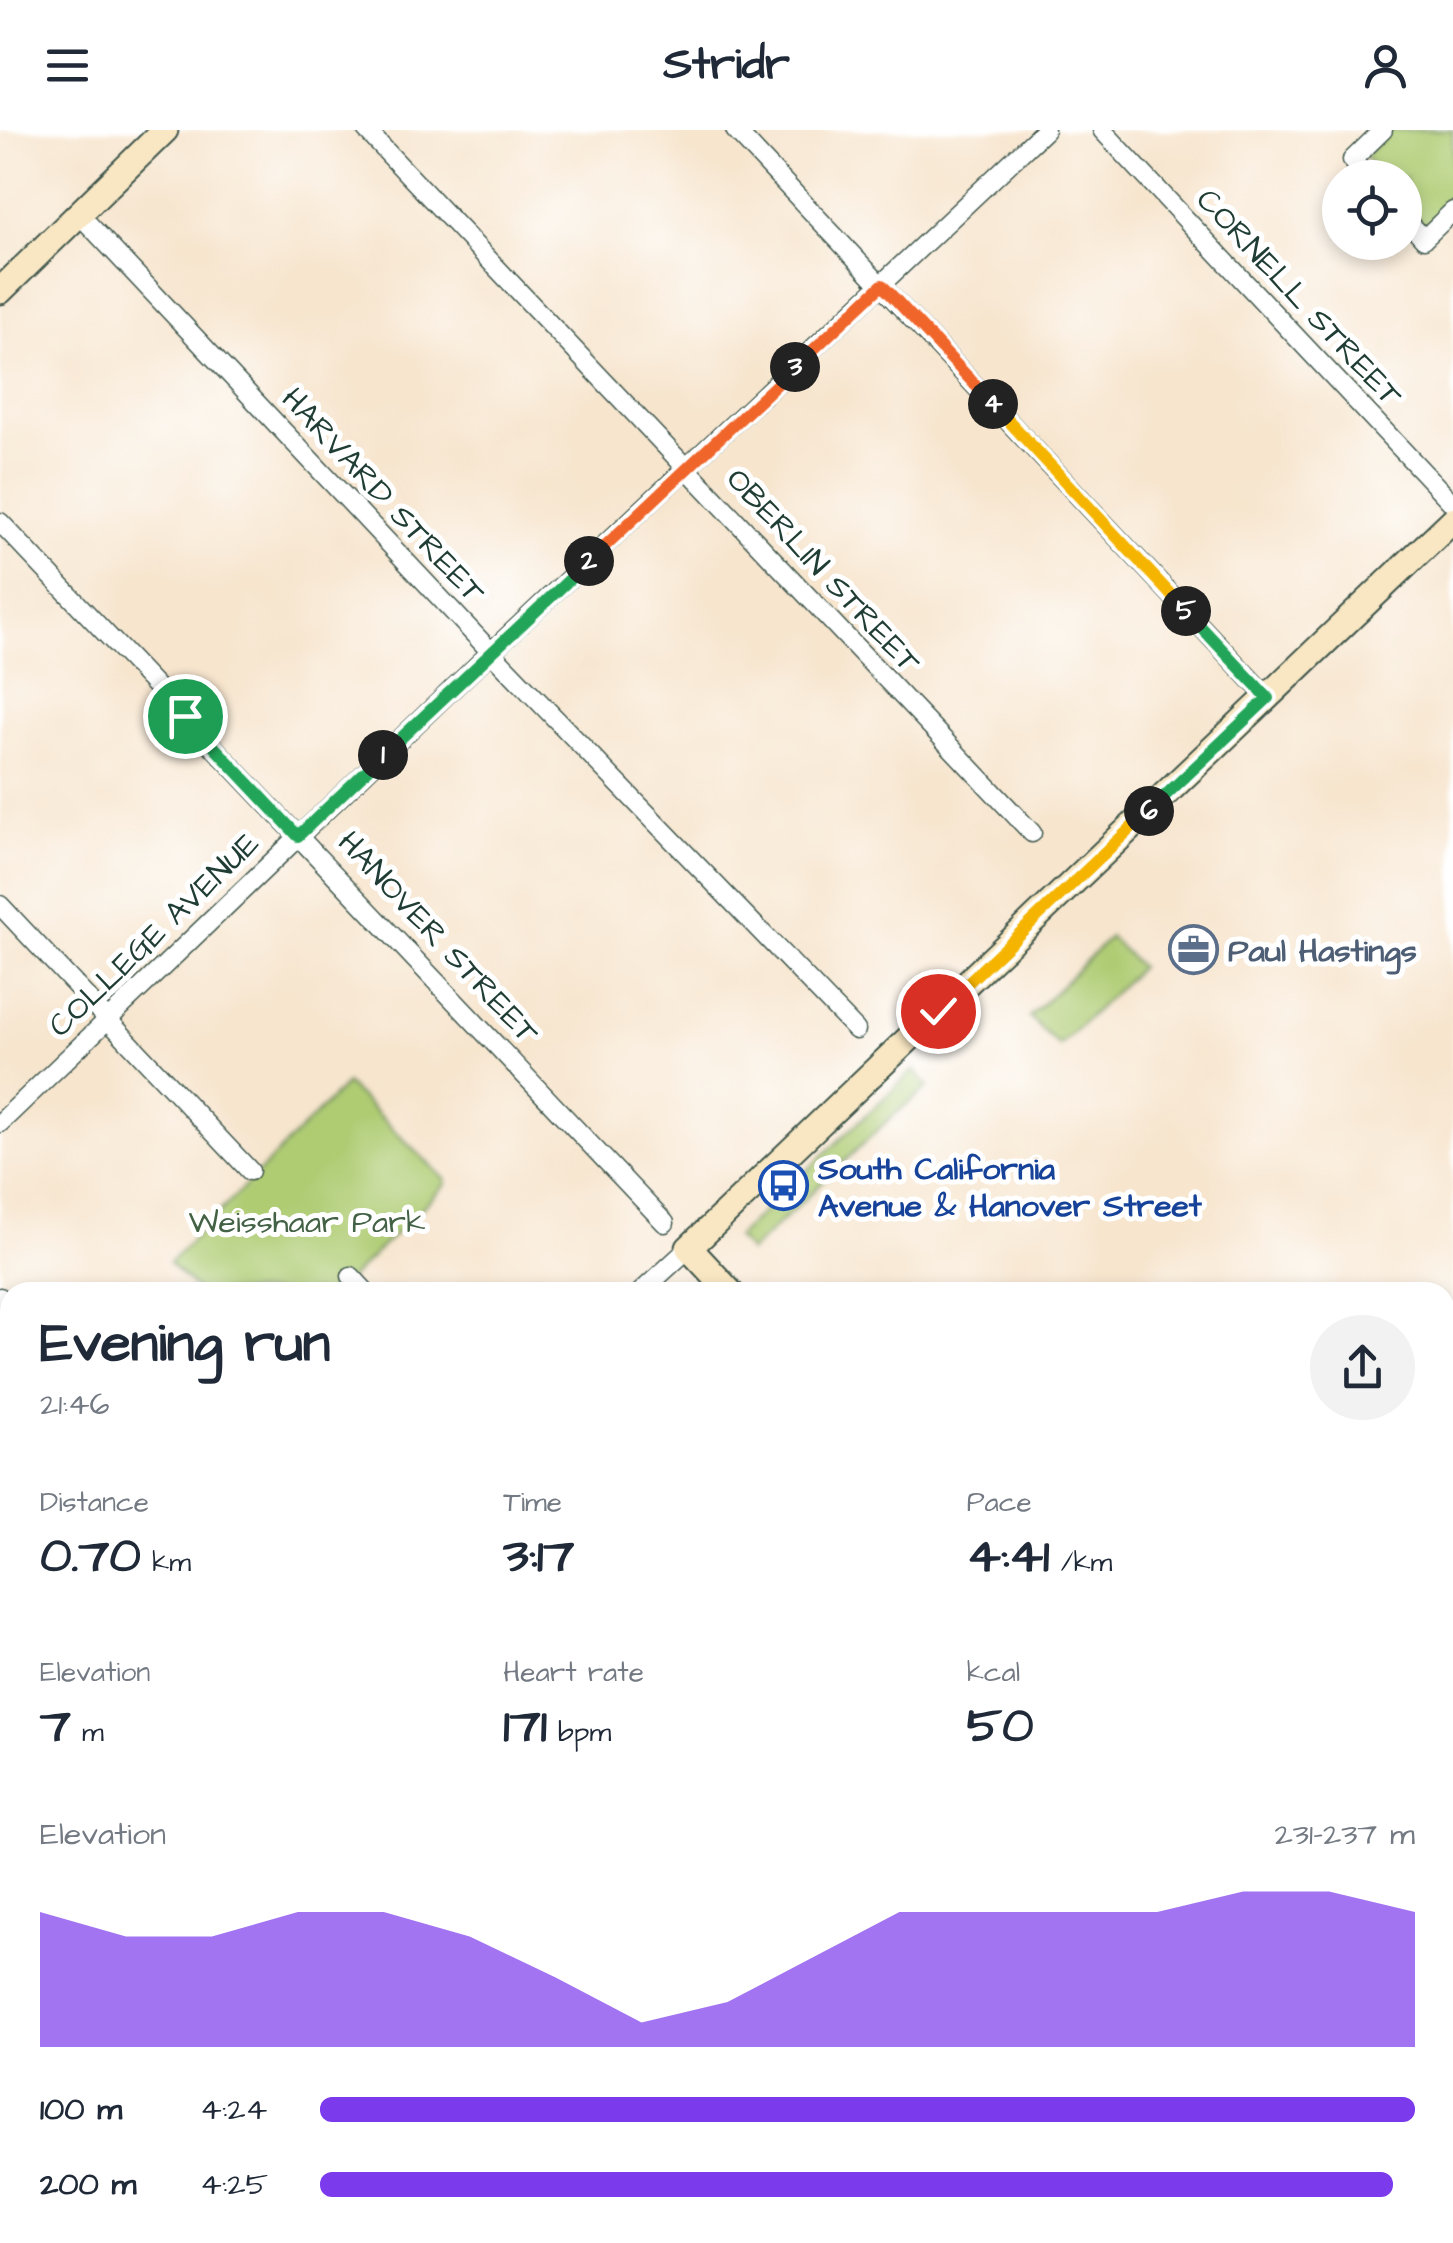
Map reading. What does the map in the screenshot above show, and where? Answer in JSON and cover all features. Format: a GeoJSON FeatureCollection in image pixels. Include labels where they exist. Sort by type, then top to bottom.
{"type":"FeatureCollection","features":[{"type":"Feature","properties":{"kind":"street"},"geometry":{"type":"LineString","coordinates":[[0,290],[164,130]]}},
{"type":"Feature","properties":{"kind":"street","name":"OBERLIN STREET"},"geometry":{"type":"LineString","coordinates":[[366,130],[1032,833]]}},
{"type":"Feature","properties":{"kind":"street"},"geometry":{"type":"LineString","coordinates":[[735,130],[1268,698]]}},
{"type":"Feature","properties":{"kind":"street","name":"COLLEGE AVENUE"},"geometry":{"type":"LineString","coordinates":[[0,1123],[491,652],[1045,130]]}},
{"type":"Feature","properties":{"kind":"street","name":"CORNELL STREET"},"geometry":{"type":"LineString","coordinates":[[1102,130],[1453,504]]}},
{"type":"Feature","properties":{"kind":"street"},"geometry":{"type":"LineString","coordinates":[[1352,160],[1384,130]]}},
{"type":"Feature","properties":{"kind":"street"},"geometry":{"type":"LineString","coordinates":[[1422,237],[1453,211]]}},
{"type":"Feature","properties":{"kind":"street","name":"HARVARD STREET"},"geometry":{"type":"LineString","coordinates":[[78,214],[491,652],[856,1030]]}},
{"type":"Feature","properties":{"kind":"street"},"geometry":{"type":"LineString","coordinates":[[652,1282],[1453,520]]}},
{"type":"Feature","properties":{"kind":"street","name":"HANOVER STREET"},"geometry":{"type":"LineString","coordinates":[[0,522],[664,1223]]}},
{"type":"Feature","properties":{"kind":"street"},"geometry":{"type":"LineString","coordinates":[[0,906],[250,1171]]}},
{"type":"Feature","properties":{"kind":"street"},"geometry":{"type":"LineString","coordinates":[[689,1248],[721,1282]]}},
{"type":"Feature","properties":{"kind":"street"},"geometry":{"type":"LineString","coordinates":[[351,1276],[357,1282]]}},
{"type":"Feature","properties":{"kind":"green space"},"geometry":{"type":"Polygon","coordinates":[[[1391,130],[1453,130],[1453,205],[1427,228],[1422,222],[1422,160],[1368,160],[1364,156],[1391,130]]]}},
{"type":"Feature","properties":{"kind":"green space"},"geometry":{"type":"Polygon","coordinates":[[[1110,937],[1140,967],[1059,1046],[1029,1017],[1110,937]]]}},
{"type":"Feature","properties":{"kind":"green space"},"geometry":{"type":"Polygon","coordinates":[[[914,1070],[928,1087],[749,1252],[736,1237],[914,1070]]]}},
{"type":"Feature","properties":{"kind":"green space","name":"Weisshaar Park"},"geometry":{"type":"Polygon","coordinates":[[[346,1084],[445,1179],[446,1184],[346,1282],[189,1282],[169,1263],[346,1084]]]}},
{"type":"Feature","properties":{"kind":"place","name":"Paul Hastings"},"geometry":{"type":"Point","coordinates":[1193,950]}},
{"type":"Feature","properties":{"kind":"place","name":"South California Avenue & Hanover Street"},"geometry":{"type":"Point","coordinates":[783,1186]}},
{"type":"Feature","properties":{"kind":"route"},"geometry":{"type":"LineString","coordinates":[[185,716],[298,836],[882,285],[1268,698],[938,1011]]}}]}
